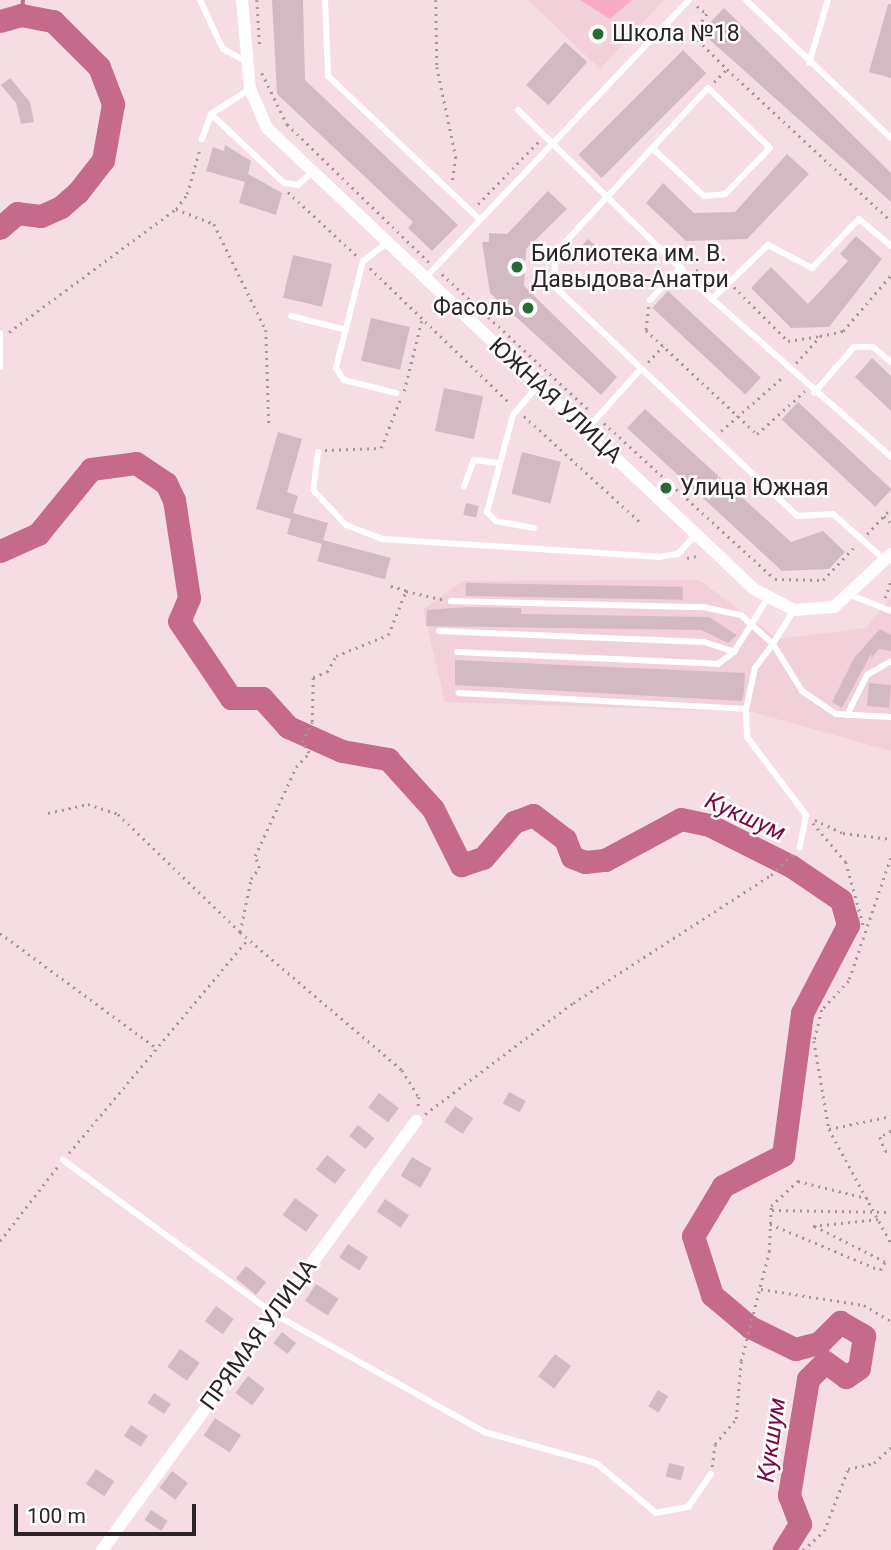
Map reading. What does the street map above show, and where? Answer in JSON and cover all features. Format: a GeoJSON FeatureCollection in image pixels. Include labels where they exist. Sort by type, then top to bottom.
{"type":"FeatureCollection","features":[{"type":"Feature","properties":{"kind":"street","name":"ЮЖНАЯ УЛИЦА"},"geometry":{"type":"LineString","coordinates":[[242,0],[250,89],[267,128],[311,173],[695,535],[767,599],[794,610],[834,607],[853,596]]}},
{"type":"Feature","properties":{"kind":"street"},"geometry":{"type":"LineString","coordinates":[[853,596],[888,557]]}},
{"type":"Feature","properties":{"kind":"street","name":"ПРЯМАЯ УЛИЦА"},"geometry":{"type":"LineString","coordinates":[[102,1550],[416,1121]]}},
{"type":"Feature","properties":{"kind":"lane"},"geometry":{"type":"LineString","coordinates":[[200,0],[223,48],[246,61]]}},
{"type":"Feature","properties":{"kind":"lane"},"geometry":{"type":"LineString","coordinates":[[325,0],[328,76],[478,218]]}},
{"type":"Feature","properties":{"kind":"lane"},"geometry":{"type":"LineString","coordinates":[[425,279],[478,218],[690,0]]}},
{"type":"Feature","properties":{"kind":"lane"},"geometry":{"type":"LineString","coordinates":[[746,0],[809,64],[891,138]]}},
{"type":"Feature","properties":{"kind":"lane"},"geometry":{"type":"LineString","coordinates":[[809,64],[828,0]]}},
{"type":"Feature","properties":{"kind":"lane"},"geometry":{"type":"LineString","coordinates":[[652,148],[704,196],[725,194],[770,148],[708,88],[652,148],[608,197],[556,252],[553,285],[797,516],[833,514],[862,540],[888,557]]}},
{"type":"Feature","properties":{"kind":"lane"},"geometry":{"type":"LineString","coordinates":[[202,139],[211,114],[250,89]]}},
{"type":"Feature","properties":{"kind":"lane"},"geometry":{"type":"LineString","coordinates":[[518,110],[712,299],[811,390],[891,457]]}},
{"type":"Feature","properties":{"kind":"lane"},"geometry":{"type":"LineString","coordinates":[[211,114],[284,183],[298,185],[311,173]]}},
{"type":"Feature","properties":{"kind":"lane"},"geometry":{"type":"LineString","coordinates":[[712,299],[768,245],[812,268],[859,219],[891,246]]}},
{"type":"Feature","properties":{"kind":"lane"},"geometry":{"type":"LineString","coordinates":[[387,243],[363,261],[338,376],[396,393]]}},
{"type":"Feature","properties":{"kind":"lane"},"geometry":{"type":"LineString","coordinates":[[650,300],[681,268]]}},
{"type":"Feature","properties":{"kind":"lane"},"geometry":{"type":"LineString","coordinates":[[291,316],[346,330]]}},
{"type":"Feature","properties":{"kind":"lane"},"geometry":{"type":"LineString","coordinates":[[0,367],[2,333]]}},
{"type":"Feature","properties":{"kind":"lane"},"geometry":{"type":"LineString","coordinates":[[811,390],[854,347],[873,347],[891,362]]}},
{"type":"Feature","properties":{"kind":"lane"},"geometry":{"type":"LineString","coordinates":[[586,430],[641,369]]}},
{"type":"Feature","properties":{"kind":"lane"},"geometry":{"type":"LineString","coordinates":[[534,528],[490,517],[499,463],[516,409],[538,385]]}},
{"type":"Feature","properties":{"kind":"lane"},"geometry":{"type":"LineString","coordinates":[[318,452],[313,490],[346,525],[383,538],[658,557],[678,554],[695,535]]}},
{"type":"Feature","properties":{"kind":"lane"},"geometry":{"type":"LineString","coordinates":[[464,486],[474,460],[499,463]]}},
{"type":"Feature","properties":{"kind":"lane"},"geometry":{"type":"LineString","coordinates":[[853,596],[883,604],[891,611]]}},
{"type":"Feature","properties":{"kind":"lane"},"geometry":{"type":"LineString","coordinates":[[457,652],[718,664],[734,652],[767,599]]}},
{"type":"Feature","properties":{"kind":"lane"},"geometry":{"type":"LineString","coordinates":[[451,601],[703,607],[751,623],[773,644],[803,691],[835,714],[891,717]]}},
{"type":"Feature","properties":{"kind":"lane"},"geometry":{"type":"LineString","coordinates":[[794,610],[755,668],[746,709],[747,737],[806,816],[800,847]]}},
{"type":"Feature","properties":{"kind":"lane"},"geometry":{"type":"LineString","coordinates":[[439,631],[704,642],[734,652]]}},
{"type":"Feature","properties":{"kind":"lane"},"geometry":{"type":"LineString","coordinates":[[847,715],[867,675],[891,661]]}},
{"type":"Feature","properties":{"kind":"lane"},"geometry":{"type":"LineString","coordinates":[[458,693],[746,709]]}},
{"type":"Feature","properties":{"kind":"lane"},"geometry":{"type":"LineString","coordinates":[[63,1160],[274,1314],[484,1432],[596,1463],[656,1513],[688,1507],[711,1474]]}},
{"type":"Feature","properties":{"kind":"path"},"geometry":{"type":"LineString","coordinates":[[257,0],[261,71],[270,101],[435,267],[775,579],[823,580],[891,508]]}},
{"type":"Feature","properties":{"kind":"path"},"geometry":{"type":"LineString","coordinates":[[436,0],[437,67],[456,157],[451,193]]}},
{"type":"Feature","properties":{"kind":"path"},"geometry":{"type":"LineString","coordinates":[[690,0],[707,14],[693,35],[891,221]]}},
{"type":"Feature","properties":{"kind":"path"},"geometry":{"type":"LineString","coordinates":[[708,88],[727,69]]}},
{"type":"Feature","properties":{"kind":"path"},"geometry":{"type":"LineString","coordinates":[[471,212],[545,135]]}},
{"type":"Feature","properties":{"kind":"path"},"geometry":{"type":"LineString","coordinates":[[2,333],[176,209],[187,194],[202,139]]}},
{"type":"Feature","properties":{"kind":"path"},"geometry":{"type":"LineString","coordinates":[[284,183],[290,198],[363,261],[516,409],[639,521]]}},
{"type":"Feature","properties":{"kind":"path"},"geometry":{"type":"LineString","coordinates":[[176,209],[214,224],[266,330],[269,425]]}},
{"type":"Feature","properties":{"kind":"path"},"geometry":{"type":"LineString","coordinates":[[673,261],[728,282],[788,341],[843,331],[891,275]]}},
{"type":"Feature","properties":{"kind":"path"},"geometry":{"type":"LineString","coordinates":[[650,300],[645,326],[663,346],[761,435],[811,390]]}},
{"type":"Feature","properties":{"kind":"path"},"geometry":{"type":"LineString","coordinates":[[318,452],[381,448],[410,373],[422,318]]}},
{"type":"Feature","properties":{"kind":"path"},"geometry":{"type":"LineString","coordinates":[[712,436],[741,418],[820,336]]}},
{"type":"Feature","properties":{"kind":"path"},"geometry":{"type":"LineString","coordinates":[[641,369],[663,346]]}},
{"type":"Feature","properties":{"kind":"path"},"geometry":{"type":"LineString","coordinates":[[884,516],[891,523]]}},
{"type":"Feature","properties":{"kind":"path"},"geometry":{"type":"LineString","coordinates":[[883,604],[891,581]]}},
{"type":"Feature","properties":{"kind":"path"},"geometry":{"type":"LineString","coordinates":[[390,586],[451,601]]}},
{"type":"Feature","properties":{"kind":"path"},"geometry":{"type":"LineString","coordinates":[[240,932],[251,879],[259,868],[255,856],[296,767],[309,753],[302,742],[312,722],[313,677],[327,672],[336,656],[388,635],[406,591]]}},
{"type":"Feature","properties":{"kind":"path"},"geometry":{"type":"LineString","coordinates":[[48,813],[88,804],[118,814],[240,932],[402,1070],[419,1097],[416,1121]]}},
{"type":"Feature","properties":{"kind":"path"},"geometry":{"type":"LineString","coordinates":[[806,816],[843,833],[891,839]]}},
{"type":"Feature","properties":{"kind":"path"},"geometry":{"type":"LineString","coordinates":[[806,816],[846,862],[864,928]]}},
{"type":"Feature","properties":{"kind":"path"},"geometry":{"type":"LineString","coordinates":[[416,1121],[573,1003],[771,875],[800,847]]}},
{"type":"Feature","properties":{"kind":"path"},"geometry":{"type":"LineString","coordinates":[[891,858],[864,928],[849,981],[822,1010],[814,1041],[829,1129],[870,1199],[891,1242]]}},
{"type":"Feature","properties":{"kind":"path"},"geometry":{"type":"LineString","coordinates":[[0,933],[155,1048]]}},
{"type":"Feature","properties":{"kind":"path"},"geometry":{"type":"LineString","coordinates":[[0,1241],[63,1160],[248,939]]}},
{"type":"Feature","properties":{"kind":"path"},"geometry":{"type":"LineString","coordinates":[[829,1129],[891,1116]]}},
{"type":"Feature","properties":{"kind":"path"},"geometry":{"type":"LineString","coordinates":[[891,1131],[880,1137],[885,1151],[891,1150]]}},
{"type":"Feature","properties":{"kind":"path"},"geometry":{"type":"LineString","coordinates":[[711,1474],[715,1444],[736,1419],[745,1348],[761,1289],[770,1210],[798,1181],[870,1199]]}},
{"type":"Feature","properties":{"kind":"path"},"geometry":{"type":"LineString","coordinates":[[770,1210],[876,1210],[891,1213]]}},
{"type":"Feature","properties":{"kind":"path"},"geometry":{"type":"LineString","coordinates":[[770,1224],[880,1270],[886,1262],[813,1226],[880,1219]]}},
{"type":"Feature","properties":{"kind":"path"},"geometry":{"type":"LineString","coordinates":[[761,1289],[864,1305],[891,1321]]}},
{"type":"Feature","properties":{"kind":"path"},"geometry":{"type":"LineString","coordinates":[[803,1550],[824,1531],[848,1469],[874,1463],[891,1447]]}},
{"type":"Feature","properties":{"kind":"shaded area","name":"Школа №18"},"geometry":{"type":"Polygon","coordinates":[[[528,0],[664,0],[600,69],[528,0]]]}},
{"type":"Feature","properties":{"kind":"shaded area"},"geometry":{"type":"Polygon","coordinates":[[[580,0],[632,0],[610,19],[580,0]]]}},
{"type":"Feature","properties":{"kind":"shaded area"},"geometry":{"type":"Polygon","coordinates":[[[699,580],[778,639],[866,628],[891,597],[891,751],[752,712],[445,702],[423,609],[463,581],[699,580]]]}},
{"type":"Feature","properties":{"kind":"building"},"geometry":{"type":"Polygon","coordinates":[[[272,0],[303,0],[305,80],[458,225],[432,251],[408,228],[413,222],[277,94],[272,0]]]}},
{"type":"Feature","properties":{"kind":"building"},"geometry":{"type":"Polygon","coordinates":[[[888,4],[891,4],[891,78],[869,72],[888,4]]]}},
{"type":"Feature","properties":{"kind":"building"},"geometry":{"type":"Polygon","coordinates":[[[724,8],[891,173],[891,202],[701,32],[724,8]]]}},
{"type":"Feature","properties":{"kind":"building"},"geometry":{"type":"Polygon","coordinates":[[[565,42],[587,62],[548,105],[526,85],[565,42]]]}},
{"type":"Feature","properties":{"kind":"building"},"geometry":{"type":"Polygon","coordinates":[[[683,50],[706,73],[602,178],[578,155],[683,50]]]}},
{"type":"Feature","properties":{"kind":"building"},"geometry":{"type":"Polygon","coordinates":[[[10,78],[30,102],[34,122],[21,124],[16,103],[1,85],[10,78]]]}},
{"type":"Feature","properties":{"kind":"building"},"geometry":{"type":"Polygon","coordinates":[[[225,145],[251,161],[248,174],[282,193],[276,215],[239,203],[245,182],[206,171],[213,147],[224,151],[225,145]]]}},
{"type":"Feature","properties":{"kind":"building"},"geometry":{"type":"Polygon","coordinates":[[[787,154],[809,174],[747,239],[686,241],[646,203],[663,183],[694,213],[735,212],[787,154]]]}},
{"type":"Feature","properties":{"kind":"building"},"geometry":{"type":"Polygon","coordinates":[[[548,191],[567,209],[526,249],[524,286],[617,377],[601,395],[490,293],[482,242],[489,242],[489,233],[507,234],[548,191]]]}},
{"type":"Feature","properties":{"kind":"building"},"geometry":{"type":"Polygon","coordinates":[[[856,236],[882,259],[829,327],[791,328],[751,288],[771,267],[808,304],[848,261],[840,254],[856,236]]]}},
{"type":"Feature","properties":{"kind":"building"},"geometry":{"type":"Polygon","coordinates":[[[588,239],[597,247],[584,261],[575,253],[588,239]]]}},
{"type":"Feature","properties":{"kind":"building"},"geometry":{"type":"Polygon","coordinates":[[[293,255],[332,264],[322,307],[283,298],[293,255]]]}},
{"type":"Feature","properties":{"kind":"building"},"geometry":{"type":"Polygon","coordinates":[[[668,291],[761,378],[745,394],[652,308],[668,291]]]}},
{"type":"Feature","properties":{"kind":"building"},"geometry":{"type":"Polygon","coordinates":[[[371,318],[410,327],[400,370],[361,361],[371,318]]]}},
{"type":"Feature","properties":{"kind":"building"},"geometry":{"type":"Polygon","coordinates":[[[872,358],[891,376],[891,411],[855,377],[872,358]]]}},
{"type":"Feature","properties":{"kind":"building"},"geometry":{"type":"Polygon","coordinates":[[[444,388],[483,396],[474,439],[435,431],[444,388]]]}},
{"type":"Feature","properties":{"kind":"building"},"geometry":{"type":"Polygon","coordinates":[[[798,402],[891,489],[875,507],[782,420],[798,402]]]}},
{"type":"Feature","properties":{"kind":"building"},"geometry":{"type":"Polygon","coordinates":[[[645,409],[791,542],[823,531],[845,552],[829,569],[782,571],[627,428],[645,409]]]}},
{"type":"Feature","properties":{"kind":"building"},"geometry":{"type":"Polygon","coordinates":[[[278,432],[302,439],[287,492],[298,496],[293,513],[328,523],[322,544],[287,534],[291,519],[256,509],[278,432]]]}},
{"type":"Feature","properties":{"kind":"building"},"geometry":{"type":"Polygon","coordinates":[[[522,452],[561,462],[550,503],[512,494],[522,452]]]}},
{"type":"Feature","properties":{"kind":"building"},"geometry":{"type":"Polygon","coordinates":[[[466,503],[479,506],[476,518],[463,515],[466,503]]]}},
{"type":"Feature","properties":{"kind":"building"},"geometry":{"type":"Polygon","coordinates":[[[323,540],[391,558],[385,579],[317,561],[323,540]]]}},
{"type":"Feature","properties":{"kind":"building"},"geometry":{"type":"Polygon","coordinates":[[[466,583],[683,587],[683,600],[466,596],[466,583]]]}},
{"type":"Feature","properties":{"kind":"building"},"geometry":{"type":"Polygon","coordinates":[[[466,607],[521,608],[521,614],[709,617],[737,635],[728,643],[701,630],[426,626],[427,610],[466,607]]]}},
{"type":"Feature","properties":{"kind":"building"},"geometry":{"type":"Polygon","coordinates":[[[880,629],[891,635],[891,651],[879,649],[871,659],[872,652],[842,708],[832,702],[854,658],[880,629]]]}},
{"type":"Feature","properties":{"kind":"building"},"geometry":{"type":"Polygon","coordinates":[[[455,660],[745,673],[744,692],[742,701],[455,685],[455,660]]]}},
{"type":"Feature","properties":{"kind":"building"},"geometry":{"type":"Polygon","coordinates":[[[869,683],[891,685],[889,708],[867,706],[869,683]]]}},
{"type":"Feature","properties":{"kind":"building"},"geometry":{"type":"Polygon","coordinates":[[[509,1092],[526,1101],[520,1112],[503,1103],[509,1092]]]}},
{"type":"Feature","properties":{"kind":"building"},"geometry":{"type":"Polygon","coordinates":[[[379,1093],[399,1108],[388,1122],[368,1107],[379,1093]]]}},
{"type":"Feature","properties":{"kind":"building"},"geometry":{"type":"Polygon","coordinates":[[[455,1106],[473,1118],[463,1134],[444,1122],[455,1106]]]}},
{"type":"Feature","properties":{"kind":"building"},"geometry":{"type":"Polygon","coordinates":[[[358,1125],[374,1138],[366,1149],[349,1136],[358,1125]]]}},
{"type":"Feature","properties":{"kind":"building"},"geometry":{"type":"Polygon","coordinates":[[[327,1155],[346,1170],[335,1184],[316,1169],[327,1155]]]}},
{"type":"Feature","properties":{"kind":"building"},"geometry":{"type":"Polygon","coordinates":[[[412,1157],[432,1169],[420,1188],[401,1176],[412,1157]]]}},
{"type":"Feature","properties":{"kind":"building"},"geometry":{"type":"Polygon","coordinates":[[[295,1198],[318,1215],[306,1232],[283,1215],[295,1198]]]}},
{"type":"Feature","properties":{"kind":"building"},"geometry":{"type":"Polygon","coordinates":[[[385,1199],[409,1215],[401,1228],[377,1211],[385,1199]]]}},
{"type":"Feature","properties":{"kind":"building"},"geometry":{"type":"Polygon","coordinates":[[[348,1244],[368,1257],[359,1270],[339,1257],[348,1244]]]}},
{"type":"Feature","properties":{"kind":"building"},"geometry":{"type":"Polygon","coordinates":[[[246,1266],[266,1282],[256,1295],[236,1278],[246,1266]]]}},
{"type":"Feature","properties":{"kind":"building"},"geometry":{"type":"Polygon","coordinates":[[[316,1284],[339,1299],[328,1315],[305,1301],[316,1284]]]}},
{"type":"Feature","properties":{"kind":"building"},"geometry":{"type":"Polygon","coordinates":[[[216,1306],[234,1319],[223,1334],[205,1321],[216,1306]]]}},
{"type":"Feature","properties":{"kind":"building"},"geometry":{"type":"Polygon","coordinates":[[[282,1332],[296,1343],[288,1354],[273,1343],[282,1332]]]}},
{"type":"Feature","properties":{"kind":"building"},"geometry":{"type":"Polygon","coordinates":[[[180,1349],[200,1363],[187,1381],[167,1367],[180,1349]]]}},
{"type":"Feature","properties":{"kind":"building"},"geometry":{"type":"Polygon","coordinates":[[[555,1354],[571,1366],[554,1388],[538,1376],[555,1354]]]}},
{"type":"Feature","properties":{"kind":"building"},"geometry":{"type":"Polygon","coordinates":[[[248,1376],[265,1389],[252,1405],[235,1393],[248,1376]]]}},
{"type":"Feature","properties":{"kind":"building"},"geometry":{"type":"Polygon","coordinates":[[[658,1390],[668,1396],[659,1412],[648,1406],[658,1390]]]}},
{"type":"Feature","properties":{"kind":"building"},"geometry":{"type":"Polygon","coordinates":[[[154,1393],[171,1404],[164,1414],[147,1403],[154,1393]]]}},
{"type":"Feature","properties":{"kind":"building"},"geometry":{"type":"Polygon","coordinates":[[[215,1418],[241,1435],[230,1452],[204,1436],[215,1418]]]}},
{"type":"Feature","properties":{"kind":"building"},"geometry":{"type":"Polygon","coordinates":[[[131,1425],[148,1436],[141,1447],[124,1436],[131,1425]]]}},
{"type":"Feature","properties":{"kind":"building"},"geometry":{"type":"Polygon","coordinates":[[[669,1463],[685,1467],[681,1480],[666,1477],[669,1463]]]}},
{"type":"Feature","properties":{"kind":"building"},"geometry":{"type":"Polygon","coordinates":[[[96,1469],[114,1481],[104,1496],[86,1484],[96,1469]]]}},
{"type":"Feature","properties":{"kind":"building"},"geometry":{"type":"Polygon","coordinates":[[[172,1471],[188,1483],[175,1500],[159,1488],[172,1471]]]}},
{"type":"Feature","properties":{"kind":"building"},"geometry":{"type":"Polygon","coordinates":[[[151,1510],[168,1521],[161,1531],[144,1520],[151,1510]]]}},
{"type":"Feature","properties":{"kind":"waterway"},"geometry":{"type":"LineString","coordinates":[[21,15],[23,0]]}},
{"type":"Feature","properties":{"kind":"waterway","name":"Кукшум"},"geometry":{"type":"LineString","coordinates":[[0,21],[21,15],[53,21],[99,67],[113,104],[103,160],[78,192],[61,207],[41,216],[17,213],[0,228]]}},
{"type":"Feature","properties":{"kind":"waterway","name":"Кукшум"},"geometry":{"type":"LineString","coordinates":[[0,551],[38,534],[91,469],[136,463],[166,483],[174,500],[189,598],[179,621],[231,698],[262,698],[288,727],[342,751],[388,759],[433,809],[461,865],[483,858],[514,822],[533,815],[565,839],[572,857],[585,862],[605,860],[681,819],[709,825],[791,866],[841,900],[848,925],[802,1013],[783,1155],[723,1186],[693,1236],[712,1295],[750,1327],[795,1349],[819,1343],[840,1322],[864,1336],[859,1368],[846,1377],[825,1362],[808,1379],[789,1495],[800,1524],[784,1550]]}},
{"type":"Feature","properties":{"kind":"place","name":"Школа №18"},"geometry":{"type":"Point","coordinates":[598,34]}},
{"type":"Feature","properties":{"kind":"place","name":"Библиотека им. В. Давыдова-Анатри"},"geometry":{"type":"Point","coordinates":[517,267]}},
{"type":"Feature","properties":{"kind":"place","name":"Фасоль"},"geometry":{"type":"Point","coordinates":[528,308]}},
{"type":"Feature","properties":{"kind":"place","name":"Улица Южная"},"geometry":{"type":"Point","coordinates":[666,488]}}]}
